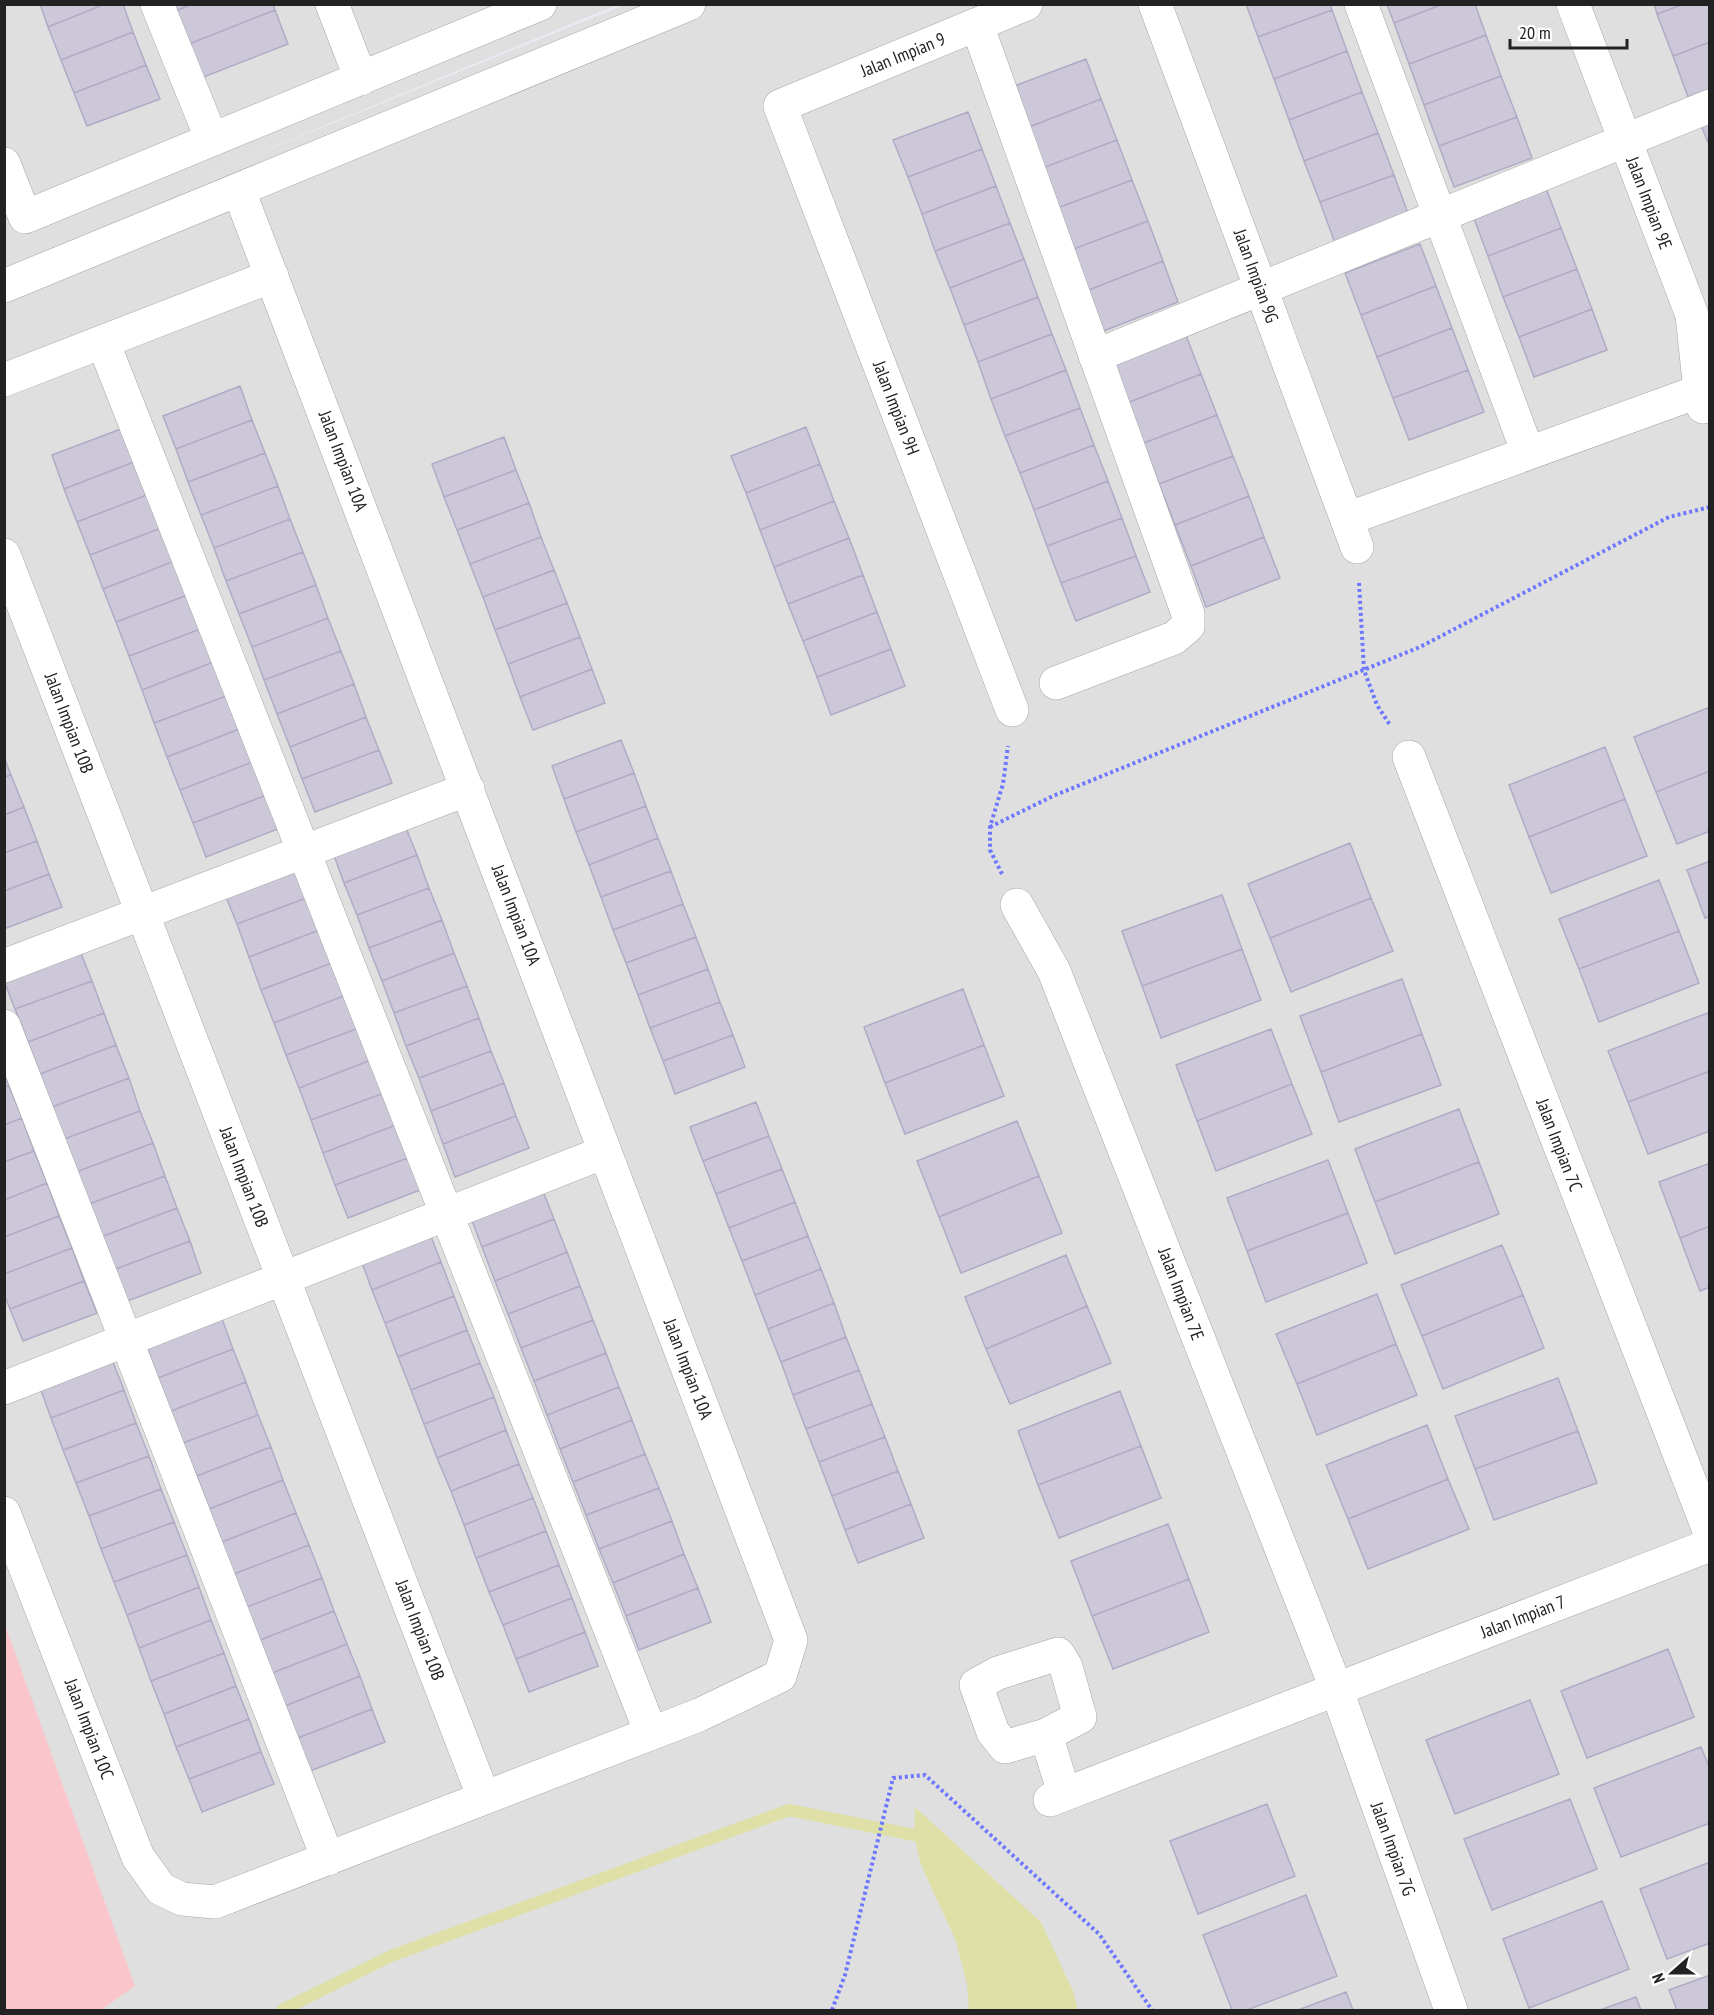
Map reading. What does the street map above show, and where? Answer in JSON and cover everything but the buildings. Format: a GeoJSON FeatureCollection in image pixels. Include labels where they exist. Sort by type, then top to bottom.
{"type":"FeatureCollection","features":[{"type":"Feature","properties":{"kind":"street"},"geometry":{"type":"LineString","coordinates":[[157,4],[212,140]]}},
{"type":"Feature","properties":{"kind":"street"},"geometry":{"type":"LineString","coordinates":[[332,4],[361,78]]}},
{"type":"Feature","properties":{"kind":"street"},"geometry":{"type":"LineString","coordinates":[[4,164],[25,217],[540,4]]}},
{"type":"Feature","properties":{"kind":"street"},"geometry":{"type":"LineString","coordinates":[[4,286],[689,4]]}},
{"type":"Feature","properties":{"kind":"street","name":"Jalan Impian 9"},"geometry":{"type":"LineString","coordinates":[[780,106],[1026,4]]}},
{"type":"Feature","properties":{"kind":"street","name":"Jalan Impian 9G"},"geometry":{"type":"LineString","coordinates":[[1155,4],[1352,533]]}},
{"type":"Feature","properties":{"kind":"street"},"geometry":{"type":"LineString","coordinates":[[1352,533],[1528,453],[1361,4]]}},
{"type":"Feature","properties":{"kind":"street","name":"Jalan Impian 9E"},"geometry":{"type":"LineString","coordinates":[[1528,453],[1702,399],[1692,315],[1573,4]]}},
{"type":"Feature","properties":{"kind":"street"},"geometry":{"type":"LineString","coordinates":[[977,25],[1188,614],[1188,626],[1174,638],[1056,683]]}},
{"type":"Feature","properties":{"kind":"street","name":"Jalan Impian 9H"},"geometry":{"type":"LineString","coordinates":[[780,106],[1012,710]]}},
{"type":"Feature","properties":{"kind":"street"},"geometry":{"type":"LineString","coordinates":[[1095,356],[1710,106]]}},
{"type":"Feature","properties":{"kind":"street","name":"Jalan Impian 10A"},"geometry":{"type":"LineString","coordinates":[[239,191],[791,1640],[780,1676],[699,1715],[651,1733]]}},
{"type":"Feature","properties":{"kind":"street"},"geometry":{"type":"LineString","coordinates":[[4,380],[272,276]]}},
{"type":"Feature","properties":{"kind":"street"},"geometry":{"type":"LineString","coordinates":[[4,1026],[328,1859],[651,1733],[103,342]]}},
{"type":"Feature","properties":{"kind":"street","name":"Jalan Impian 10B"},"geometry":{"type":"LineString","coordinates":[[4,555],[484,1798]]}},
{"type":"Feature","properties":{"kind":"street","name":"Jalan Impian 7C"},"geometry":{"type":"LineString","coordinates":[[1409,757],[1710,1533]]}},
{"type":"Feature","properties":{"kind":"street"},"geometry":{"type":"LineString","coordinates":[[4,966],[468,789]]}},
{"type":"Feature","properties":{"kind":"street","name":"Jalan Impian 7E"},"geometry":{"type":"LineString","coordinates":[[1017,904],[1054,970],[1336,1688]]}},
{"type":"Feature","properties":{"kind":"street"},"geometry":{"type":"LineString","coordinates":[[4,1388],[605,1152]]}},
{"type":"Feature","properties":{"kind":"street","name":"Jalan Impian 10C"},"geometry":{"type":"LineString","coordinates":[[4,1513],[138,1857],[161,1889],[182,1899],[214,1902],[328,1859]]}},
{"type":"Feature","properties":{"kind":"street","name":"Jalan Impian 7"},"geometry":{"type":"LineString","coordinates":[[1046,1735],[1057,1796],[1710,1545]]}},
{"type":"Feature","properties":{"kind":"street","name":"Jalan Impian 7G"},"geometry":{"type":"LineString","coordinates":[[1336,1688],[1451,2010]]}},
{"type":"Feature","properties":{"kind":"path"},"geometry":{"type":"LineString","coordinates":[[990,827],[1053,796],[1420,648],[1669,518],[1710,507]]}},
{"type":"Feature","properties":{"kind":"path"},"geometry":{"type":"LineString","coordinates":[[1352,533],[1364,670],[1377,705],[1409,757]]}},
{"type":"Feature","properties":{"kind":"path"},"geometry":{"type":"LineString","coordinates":[[1012,710],[1003,784],[990,827],[990,850],[1017,904]]}},
{"type":"Feature","properties":{"kind":"path"},"geometry":{"type":"LineString","coordinates":[[832,2010],[845,1975],[893,1778],[925,1775],[1099,1934],[1152,2010]]}},
{"type":"Feature","properties":{"kind":"shaded area"},"geometry":{"type":"Polygon","coordinates":[[[5,5],[617,5],[178,186],[624,5],[1709,5],[1709,2010],[5,2010],[5,5]]]}},
{"type":"Feature","properties":{"kind":"shaded area"},"geometry":{"type":"Polygon","coordinates":[[[4,1622],[135,1986],[101,2010],[5,2010],[4,1622]]]}},
{"type":"Feature","properties":{"kind":"shaded area"},"geometry":{"type":"Polygon","coordinates":[[[915,1807],[1041,1922],[1073,1991],[1078,2010],[969,2010],[967,1984],[956,1941],[921,1865],[914,1835],[915,1807]]]}},
{"type":"Feature","properties":{"kind":"waterway"},"geometry":{"type":"LineString","coordinates":[[282,2010],[391,1956],[789,1810],[914,1835]]}}]}
